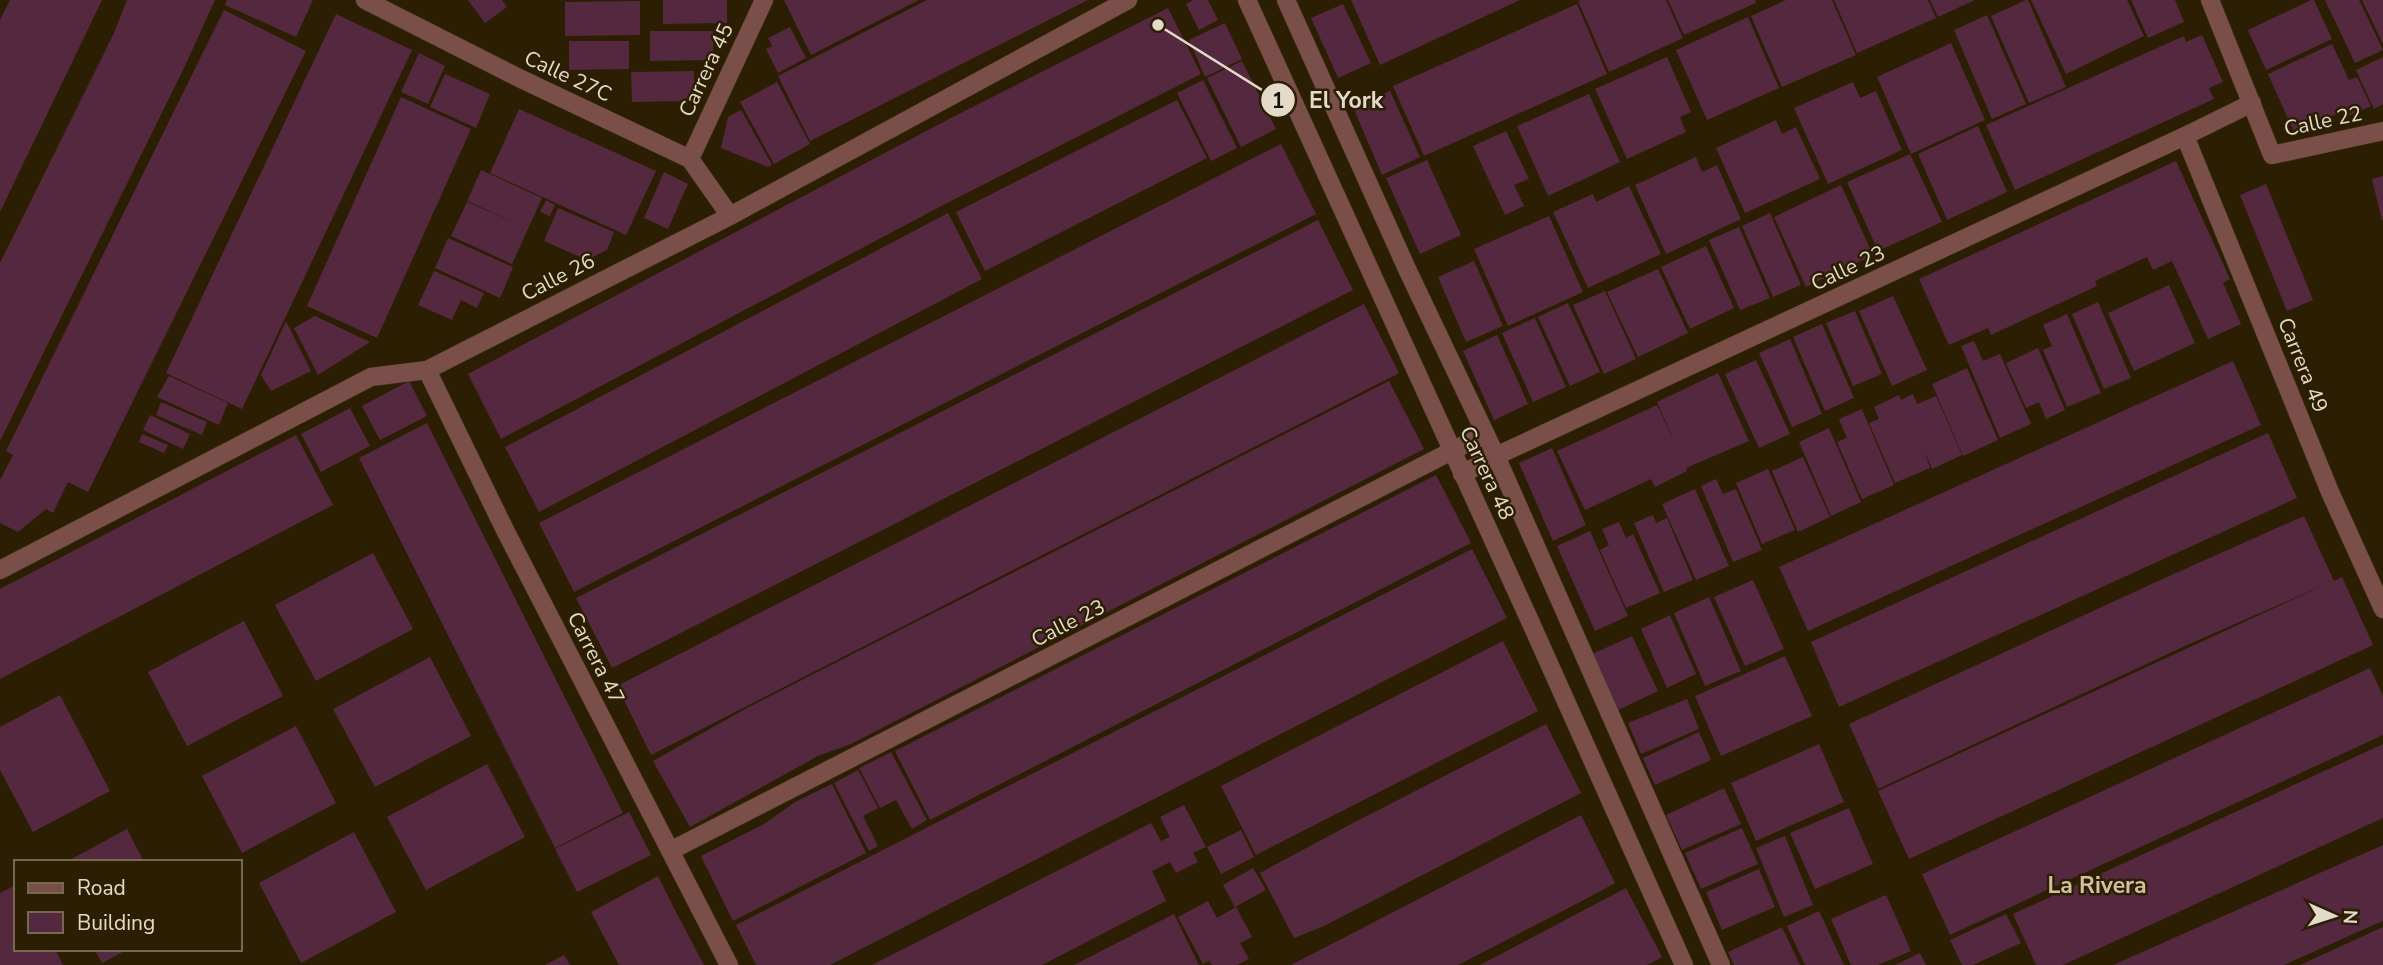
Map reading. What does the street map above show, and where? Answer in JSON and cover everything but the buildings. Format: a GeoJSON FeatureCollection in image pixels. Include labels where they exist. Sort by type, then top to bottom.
{"type":"FeatureCollection","features":[{"type":"Feature","properties":{"kind":"street","name":"Calle 27C"},"geometry":{"type":"LineString","coordinates":[[365,0],[517,77],[690,159],[730,216]]}},
{"type":"Feature","properties":{"kind":"street","name":"Carrera 45"},"geometry":{"type":"LineString","coordinates":[[690,159],[764,0]]}},
{"type":"Feature","properties":{"kind":"street","name":"Calle 26"},"geometry":{"type":"LineString","coordinates":[[0,570],[371,377],[427,370],[730,216],[1128,0]]}},
{"type":"Feature","properties":{"kind":"street","name":"Carrera 48"},"geometry":{"type":"LineString","coordinates":[[1247,0],[1684,965]]}},
{"type":"Feature","properties":{"kind":"street","name":"Carrera 48"},"geometry":{"type":"LineString","coordinates":[[1286,0],[1406,269],[1496,456],[1721,965]]}},
{"type":"Feature","properties":{"kind":"street"},"geometry":{"type":"LineString","coordinates":[[2210,0],[2252,103]]}},
{"type":"Feature","properties":{"kind":"street","name":"Calle 23"},"geometry":{"type":"LineString","coordinates":[[1462,474],[2252,103]]}},
{"type":"Feature","properties":{"kind":"street","name":"Calle 22"},"geometry":{"type":"LineString","coordinates":[[2252,103],[2273,155],[2383,131]]}},
{"type":"Feature","properties":{"kind":"street","name":"Carrera 49"},"geometry":{"type":"LineString","coordinates":[[2185,136],[2330,492],[2381,598]]}},
{"type":"Feature","properties":{"kind":"street","name":"Carrera 47"},"geometry":{"type":"LineString","coordinates":[[427,370],[505,530],[729,965]]}},
{"type":"Feature","properties":{"kind":"street","name":"Calle 23"},"geometry":{"type":"LineString","coordinates":[[670,851],[1485,434]]}},
{"type":"Feature","properties":{"kind":"place","name":"El York"},"geometry":{"type":"Point","coordinates":[1158,25]}},
{"type":"Feature","properties":{"kind":"district","name":"La Rivera"},"geometry":{"type":"Point","coordinates":[2097,885]}}]}
